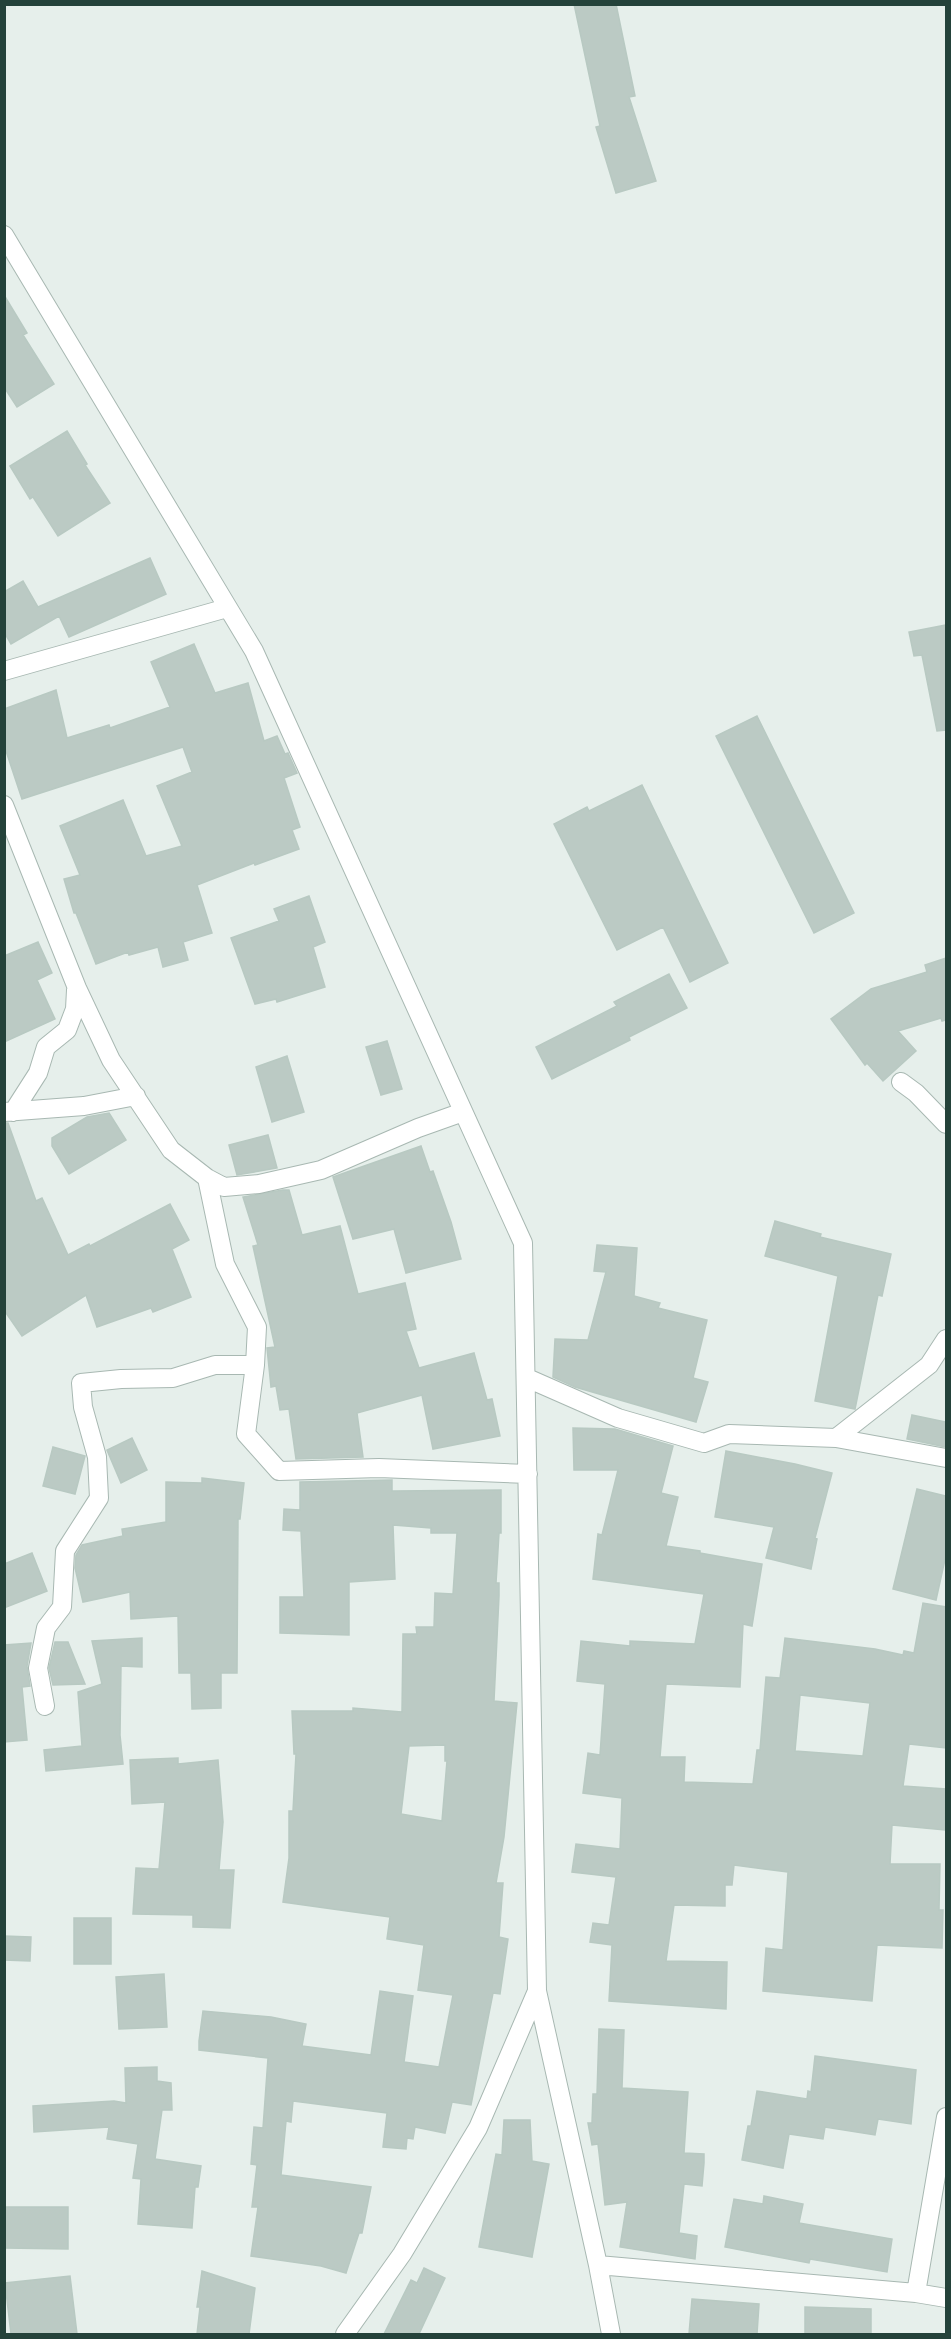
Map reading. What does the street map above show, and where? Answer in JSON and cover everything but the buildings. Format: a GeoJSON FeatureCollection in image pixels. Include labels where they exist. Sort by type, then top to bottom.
{"type":"FeatureCollection","features":[{"type":"Feature","properties":{"kind":"street"},"geometry":{"type":"LineString","coordinates":[[4,235],[254,651],[523,1243],[537,1991],[598,2265],[611,2334]]}},
{"type":"Feature","properties":{"kind":"street"},"geometry":{"type":"LineString","coordinates":[[4,671],[227,608]]}},
{"type":"Feature","properties":{"kind":"street"},"geometry":{"type":"LineString","coordinates":[[4,805],[77,988],[111,1060],[171,1150],[207,1178],[224,1187],[259,1184],[321,1170],[418,1128],[464,1112]]}},
{"type":"Feature","properties":{"kind":"street"},"geometry":{"type":"LineString","coordinates":[[9,1112],[38,1073],[46,1047],[67,1030],[75,1010],[77,988]]}},
{"type":"Feature","properties":{"kind":"street"},"geometry":{"type":"LineString","coordinates":[[902,1083],[916,1093],[946,1124]]}},
{"type":"Feature","properties":{"kind":"street"},"geometry":{"type":"LineString","coordinates":[[9,1112],[84,1106],[136,1096]]}},
{"type":"Feature","properties":{"kind":"street"},"geometry":{"type":"LineString","coordinates":[[207,1178],[225,1264],[257,1327],[255,1365],[246,1434],[279,1471],[379,1468],[528,1474]]}},
{"type":"Feature","properties":{"kind":"street"},"geometry":{"type":"LineString","coordinates":[[836,1438],[929,1365],[946,1339]]}},
{"type":"Feature","properties":{"kind":"street"},"geometry":{"type":"LineString","coordinates":[[45,1706],[38,1668],[46,1628],[62,1607],[65,1551],[99,1498],[97,1457],[84,1407],[81,1383],[121,1379],[173,1378],[215,1365],[255,1365]]}},
{"type":"Feature","properties":{"kind":"street"},"geometry":{"type":"LineString","coordinates":[[527,1378],[618,1418],[704,1443],[729,1434],[836,1438],[946,1458]]}},
{"type":"Feature","properties":{"kind":"street"},"geometry":{"type":"LineString","coordinates":[[345,2334],[402,2254],[478,2128],[537,1991]]}},
{"type":"Feature","properties":{"kind":"street"},"geometry":{"type":"LineString","coordinates":[[916,2293],[946,2117]]}},
{"type":"Feature","properties":{"kind":"street"},"geometry":{"type":"LineString","coordinates":[[598,2265],[916,2293],[946,2298]]}}]}
